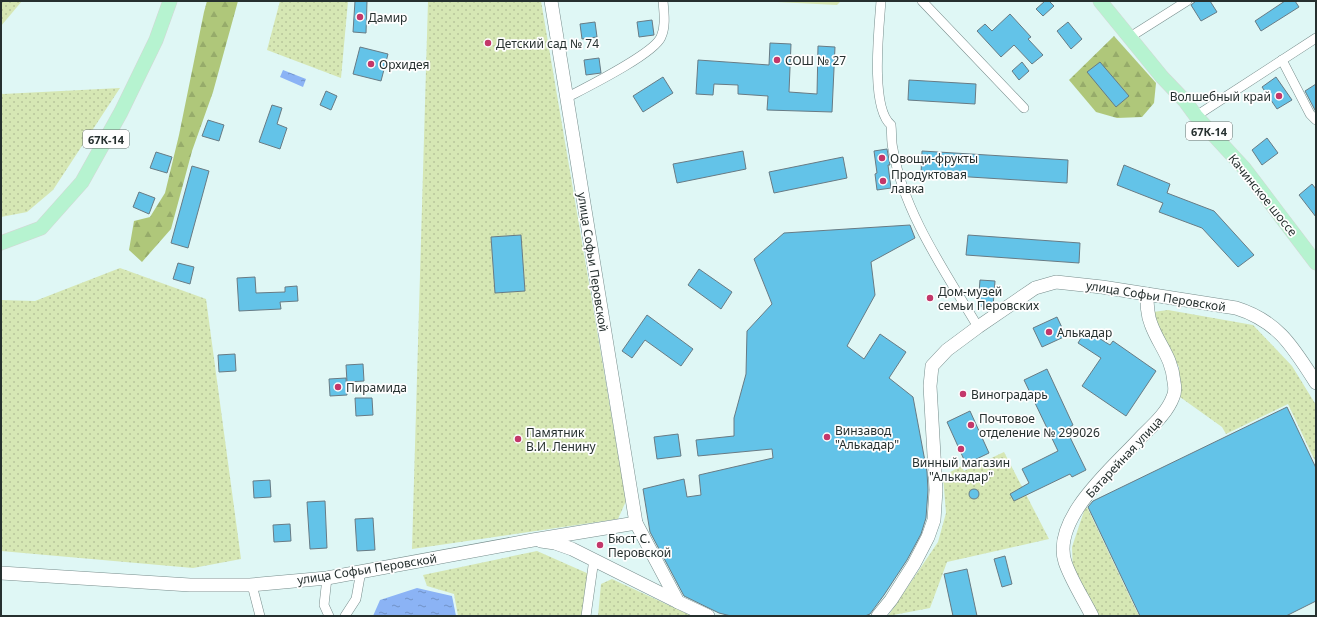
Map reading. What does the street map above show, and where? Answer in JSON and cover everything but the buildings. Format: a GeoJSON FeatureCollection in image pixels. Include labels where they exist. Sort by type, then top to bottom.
{"type":"FeatureCollection","features":[{"type":"Feature","properties":{"kind":"main road","name":"67К-14"},"geometry":{"type":"LineString","coordinates":[[1,243],[41,228],[82,182],[128,98],[156,40],[170,1]]}},
{"type":"Feature","properties":{"kind":"main road","name":"Качинское шоссе"},"geometry":{"type":"LineString","coordinates":[[1100,1],[1162,77],[1244,168],[1316,263]]}},
{"type":"Feature","properties":{"kind":"street","name":"улица Софьи Перовской"},"geometry":{"type":"LineString","coordinates":[[551,1],[636,523],[678,602]]}},
{"type":"Feature","properties":{"kind":"street"},"geometry":{"type":"LineString","coordinates":[[566,98],[606,77],[651,50],[661,39],[665,26],[663,1]]}},
{"type":"Feature","properties":{"kind":"street"},"geometry":{"type":"LineString","coordinates":[[881,1],[878,61],[880,100],[886,121],[891,125],[893,149],[902,186],[915,219],[978,327]]}},
{"type":"Feature","properties":{"kind":"street"},"geometry":{"type":"LineString","coordinates":[[922,1],[1024,108]]}},
{"type":"Feature","properties":{"kind":"street"},"geometry":{"type":"LineString","coordinates":[[1130,37],[1187,1]]}},
{"type":"Feature","properties":{"kind":"street"},"geometry":{"type":"LineString","coordinates":[[1196,116],[1316,38]]}},
{"type":"Feature","properties":{"kind":"street"},"geometry":{"type":"LineString","coordinates":[[1282,60],[1310,114],[1316,120]]}},
{"type":"Feature","properties":{"kind":"street","name":"улица Софьи Перовской"},"geometry":{"type":"LineString","coordinates":[[878,616],[891,600],[914,564],[928,537],[934,520],[936,490],[930,386],[932,366],[947,350],[1036,288],[1056,282],[1102,287],[1236,308],[1252,313],[1272,325],[1286,340],[1316,383]]}},
{"type":"Feature","properties":{"kind":"street","name":"Батарейная улица"},"geometry":{"type":"LineString","coordinates":[[1092,616],[1065,560],[1063,544],[1067,530],[1076,511],[1095,484],[1126,454],[1168,409],[1174,396],[1175,388],[1173,372],[1169,358],[1151,324],[1147,311],[1147,294]]}},
{"type":"Feature","properties":{"kind":"street","name":"улица Софьи Перовской"},"geometry":{"type":"LineString","coordinates":[[1,573],[190,585],[252,585],[327,578],[533,540],[636,523]]}},
{"type":"Feature","properties":{"kind":"street"},"geometry":{"type":"LineString","coordinates":[[533,540],[555,544],[594,559],[708,616]]}},
{"type":"Feature","properties":{"kind":"street"},"geometry":{"type":"LineString","coordinates":[[586,616],[594,559]]}},
{"type":"Feature","properties":{"kind":"street"},"geometry":{"type":"LineString","coordinates":[[345,616],[356,599],[361,571]]}},
{"type":"Feature","properties":{"kind":"street"},"geometry":{"type":"LineString","coordinates":[[327,578],[324,605],[329,616]]}},
{"type":"Feature","properties":{"kind":"street"},"geometry":{"type":"LineString","coordinates":[[252,585],[260,616]]}},
{"type":"Feature","properties":{"kind":"green space"},"geometry":{"type":"Polygon","coordinates":[[[1,1],[22,1],[1,26],[1,1]]]}},
{"type":"Feature","properties":{"kind":"green space"},"geometry":{"type":"Polygon","coordinates":[[[207,1],[238,1],[213,92],[192,151],[171,229],[142,262],[129,250],[134,221],[150,217],[165,193],[179,135],[207,1]]]}},
{"type":"Feature","properties":{"kind":"green space"},"geometry":{"type":"Polygon","coordinates":[[[280,1],[348,1],[341,78],[267,50],[280,1]]]}},
{"type":"Feature","properties":{"kind":"green space"},"geometry":{"type":"Polygon","coordinates":[[[428,1],[541,1],[626,501],[618,519],[412,549],[428,1]]]}},
{"type":"Feature","properties":{"kind":"green space"},"geometry":{"type":"Polygon","coordinates":[[[757,1],[841,1],[837,5],[757,1]]]}},
{"type":"Feature","properties":{"kind":"green space"},"geometry":{"type":"Polygon","coordinates":[[[1114,36],[1156,83],[1154,103],[1142,117],[1117,118],[1096,112],[1069,80],[1114,36]]]}},
{"type":"Feature","properties":{"kind":"green space"},"geometry":{"type":"Polygon","coordinates":[[[120,88],[53,190],[27,212],[1,217],[1,93],[120,88]]]}},
{"type":"Feature","properties":{"kind":"green space"},"geometry":{"type":"Polygon","coordinates":[[[120,268],[206,299],[241,559],[193,568],[1,551],[1,300],[35,301],[120,268]]]}},
{"type":"Feature","properties":{"kind":"green space"},"geometry":{"type":"Polygon","coordinates":[[[1168,310],[1253,325],[1292,366],[1316,405],[1316,463],[1288,404],[1226,434],[1222,427],[1180,397],[1179,367],[1160,332],[1153,312],[1168,310]]]}},
{"type":"Feature","properties":{"kind":"green space"},"geometry":{"type":"Polygon","coordinates":[[[1004,452],[1049,539],[947,562],[930,608],[888,616],[938,542],[946,513],[943,476],[961,466],[964,471],[1004,452]]]}},
{"type":"Feature","properties":{"kind":"green space"},"geometry":{"type":"Polygon","coordinates":[[[1086,505],[1139,616],[1096,616],[1073,573],[1072,547],[1086,505]]]}},
{"type":"Feature","properties":{"kind":"green space"},"geometry":{"type":"Polygon","coordinates":[[[537,551],[589,574],[584,616],[458,616],[454,594],[427,586],[423,575],[537,551]]]}},
{"type":"Feature","properties":{"kind":"green space"},"geometry":{"type":"Polygon","coordinates":[[[612,579],[692,616],[598,616],[601,584],[612,579]]]}},
{"type":"Feature","properties":{"kind":"water"},"geometry":{"type":"Polygon","coordinates":[[[283,70],[306,79],[303,87],[280,77],[283,70]]]}},
{"type":"Feature","properties":{"kind":"water"},"geometry":{"type":"Polygon","coordinates":[[[417,588],[452,596],[456,616],[373,616],[380,600],[417,588]]]}},
{"type":"Feature","properties":{"kind":"place","name":"Дамир"},"geometry":{"type":"Point","coordinates":[360,17]}},
{"type":"Feature","properties":{"kind":"place","name":"Детский сад № 74"},"geometry":{"type":"Point","coordinates":[488,43]}},
{"type":"Feature","properties":{"kind":"place","name":"СОШ № 27"},"geometry":{"type":"Point","coordinates":[777,60]}},
{"type":"Feature","properties":{"kind":"place","name":"Орхидея"},"geometry":{"type":"Point","coordinates":[371,64]}},
{"type":"Feature","properties":{"kind":"place","name":"Волшебный край"},"geometry":{"type":"Point","coordinates":[1279,96]}},
{"type":"Feature","properties":{"kind":"place","name":"Овощи-фрукты"},"geometry":{"type":"Point","coordinates":[882,158]}},
{"type":"Feature","properties":{"kind":"place","name":"Продуктовая лавка"},"geometry":{"type":"Point","coordinates":[883,181]}},
{"type":"Feature","properties":{"kind":"place","name":"Дом-музей семьи Перовских"},"geometry":{"type":"Point","coordinates":[930,298]}},
{"type":"Feature","properties":{"kind":"place","name":"Алькадар"},"geometry":{"type":"Point","coordinates":[1049,332]}},
{"type":"Feature","properties":{"kind":"place","name":"Пирамида"},"geometry":{"type":"Point","coordinates":[338,387]}},
{"type":"Feature","properties":{"kind":"place","name":"Виноградарь"},"geometry":{"type":"Point","coordinates":[963,394]}},
{"type":"Feature","properties":{"kind":"place","name":"Почтовое отделение № 299026"},"geometry":{"type":"Point","coordinates":[971,425]}},
{"type":"Feature","properties":{"kind":"place","name":"Винзавод \"Алькадар\""},"geometry":{"type":"Point","coordinates":[827,437]}},
{"type":"Feature","properties":{"kind":"place","name":"Памятник В.И. Ленину"},"geometry":{"type":"Point","coordinates":[518,439]}},
{"type":"Feature","properties":{"kind":"place","name":"Винный магазин \"Алькадар\""},"geometry":{"type":"Point","coordinates":[961,449]}},
{"type":"Feature","properties":{"kind":"place","name":"Бюст С. Перовской"},"geometry":{"type":"Point","coordinates":[600,545]}}]}
